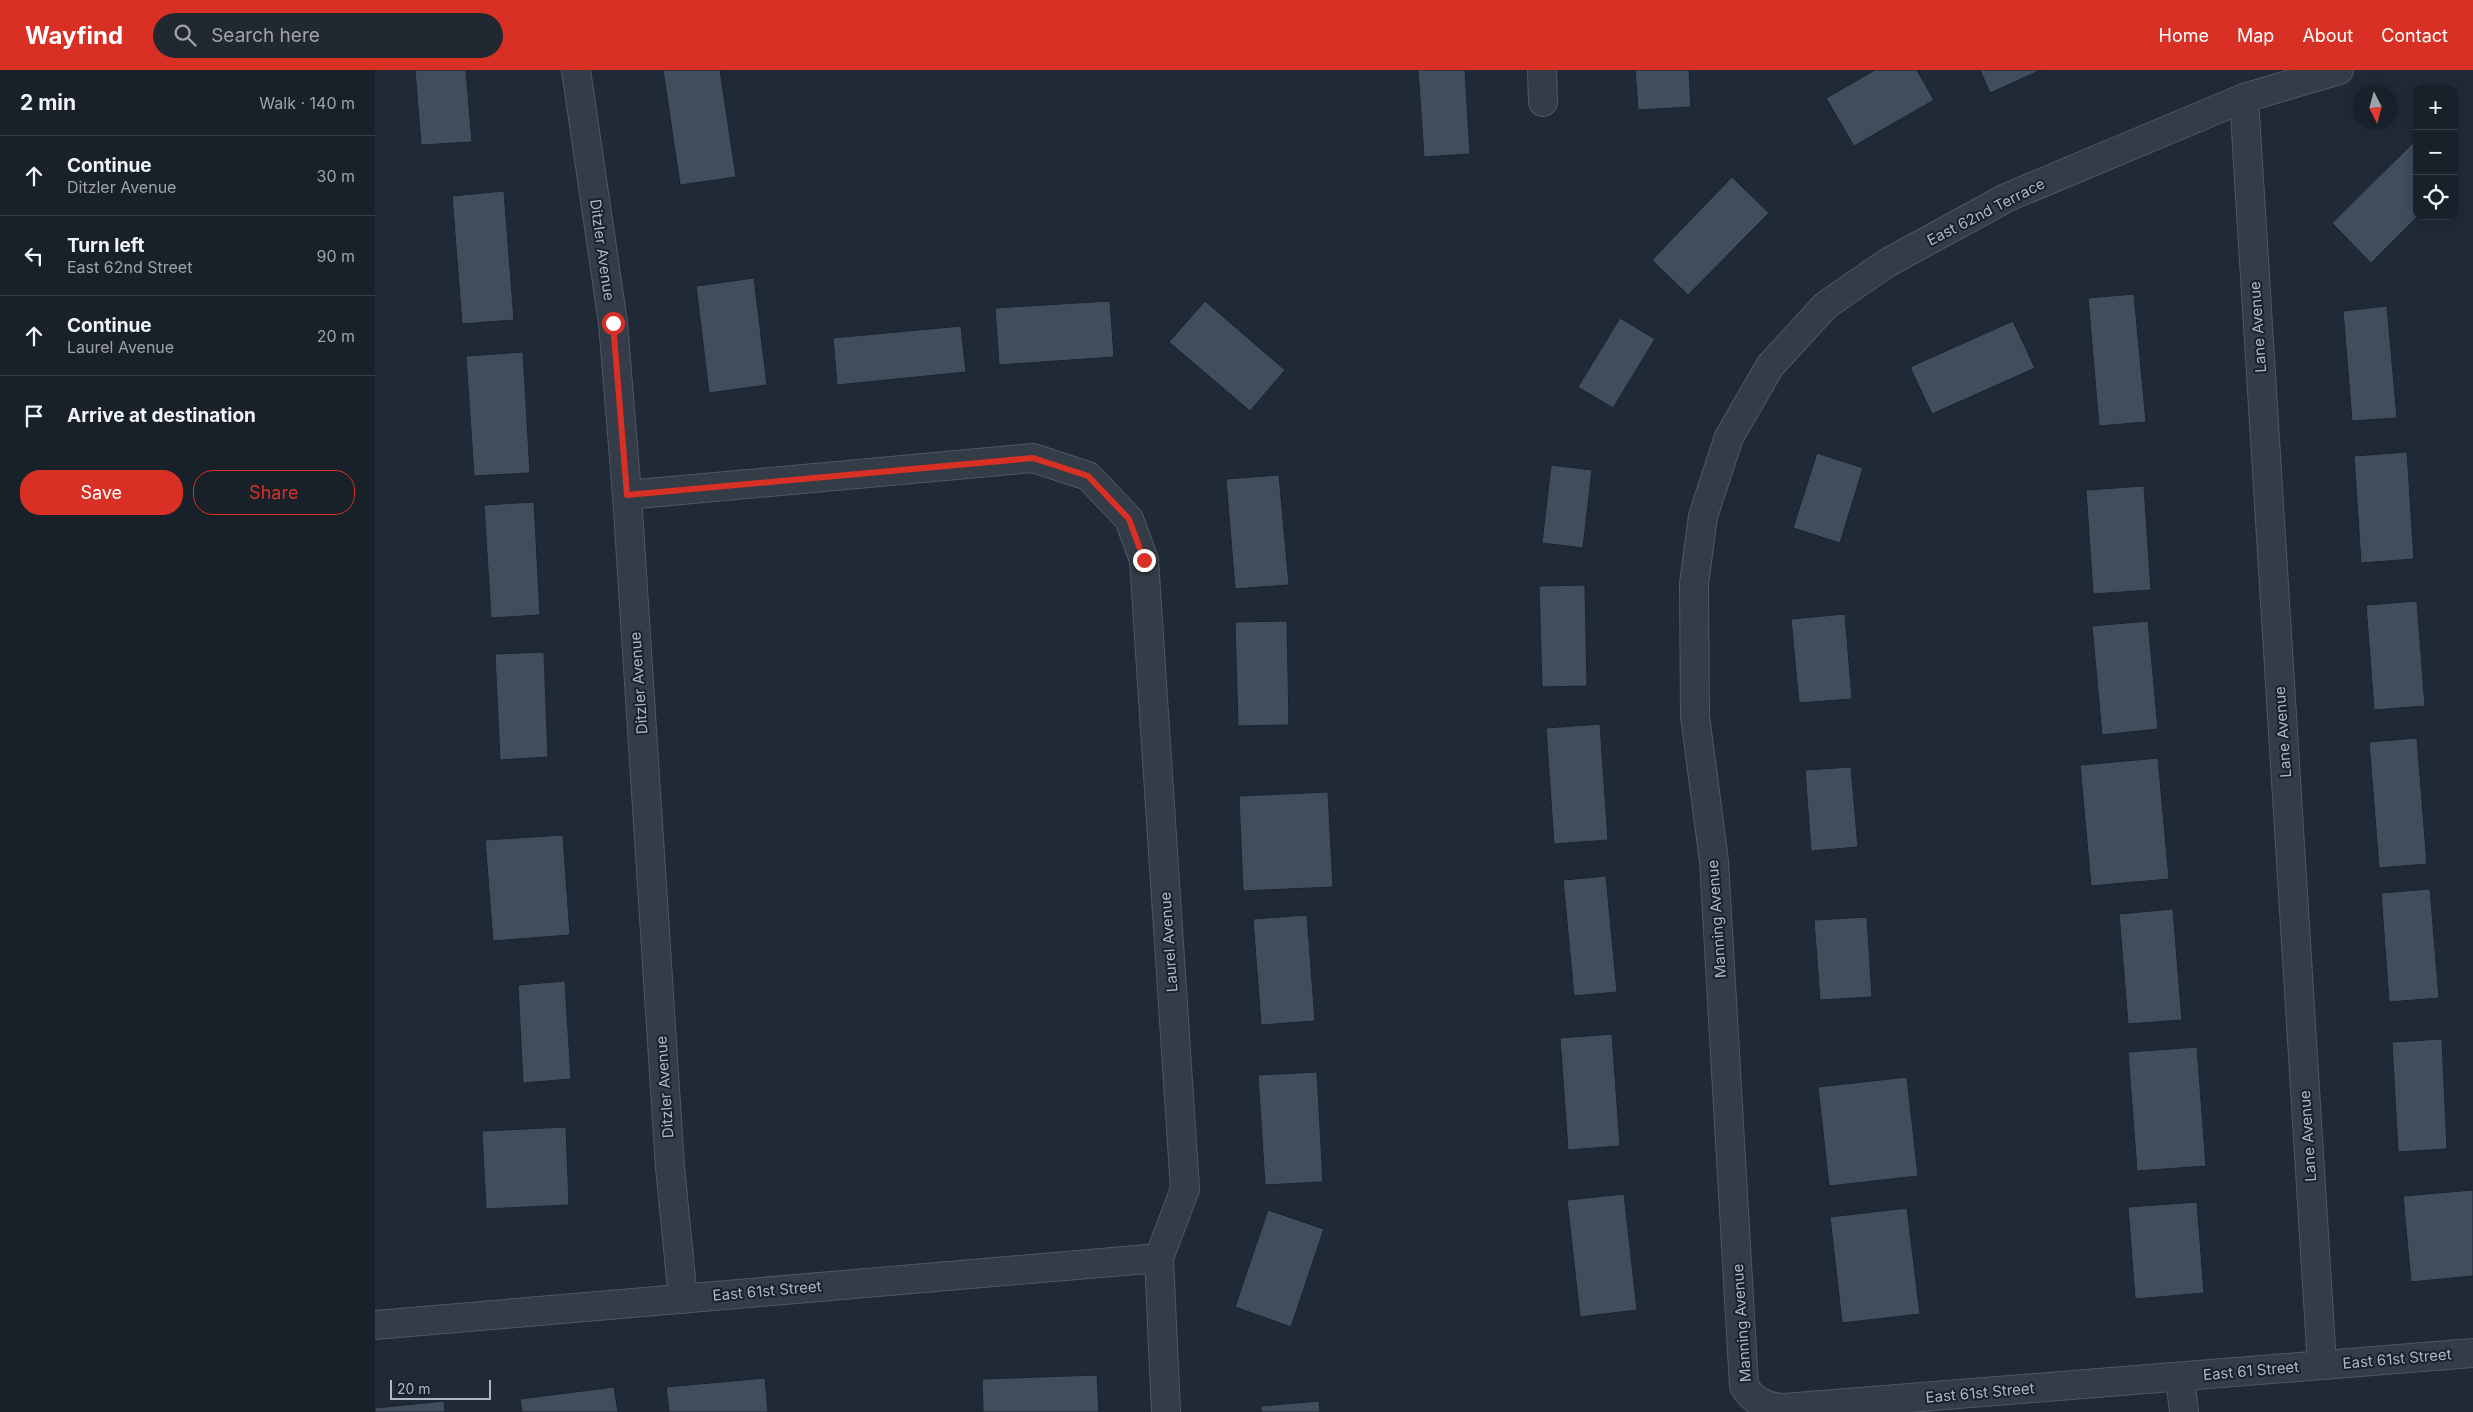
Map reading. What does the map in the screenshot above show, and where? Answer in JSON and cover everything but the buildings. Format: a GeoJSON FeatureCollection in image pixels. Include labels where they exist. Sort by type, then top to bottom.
{"type":"FeatureCollection","features":[{"type":"Feature","properties":{"kind":"street","name":"Ditzler Avenue"},"geometry":{"type":"LineString","coordinates":[[576,70],[613,323],[627,495],[670,1167],[683,1299]]}},
{"type":"Feature","properties":{"kind":"street"},"geometry":{"type":"LineString","coordinates":[[1542,70],[1543,102]]}},
{"type":"Feature","properties":{"kind":"street","name":"East 62nd Terrace"},"geometry":{"type":"LineString","coordinates":[[1743,413],[1770,366],[1826,305],[1887,263],[2008,197],[2244,98],[2339,70]]}},
{"type":"Feature","properties":{"kind":"street","name":"Lane Avenue"},"geometry":{"type":"LineString","coordinates":[[2244,98],[2322,1365]]}},
{"type":"Feature","properties":{"kind":"street","name":"Manning Avenue"},"geometry":{"type":"LineString","coordinates":[[1743,413],[1729,438],[1703,516],[1694,584],[1695,716],[1714,861],[1744,1386],[1751,1398],[1773,1408],[1783,1410]]}},
{"type":"Feature","properties":{"kind":"street","name":"Laurel Avenue"},"geometry":{"type":"LineString","coordinates":[[627,495],[1033,458],[1088,476],[1129,519],[1144,560],[1185,1188],[1159,1258],[1166,1412]]}},
{"type":"Feature","properties":{"kind":"street","name":"East 61st Street"},"geometry":{"type":"LineString","coordinates":[[375,1324],[1159,1258]]}},
{"type":"Feature","properties":{"kind":"street","name":"East 61st Street"},"geometry":{"type":"LineString","coordinates":[[2322,1365],[2473,1353]]}},
{"type":"Feature","properties":{"kind":"street","name":"East 61 Street"},"geometry":{"type":"LineString","coordinates":[[2180,1377],[2322,1365]]}},
{"type":"Feature","properties":{"kind":"street"},"geometry":{"type":"LineString","coordinates":[[2180,1377],[2184,1412]]}},
{"type":"Feature","properties":{"kind":"street","name":"East 61st Street"},"geometry":{"type":"LineString","coordinates":[[1783,1410],[2180,1377]]}},
{"type":"Feature","properties":{"kind":"route"},"geometry":{"type":"LineString","coordinates":[[613,323],[627,495],[1033,458],[1088,476],[1129,519],[1144,560]]}}]}
